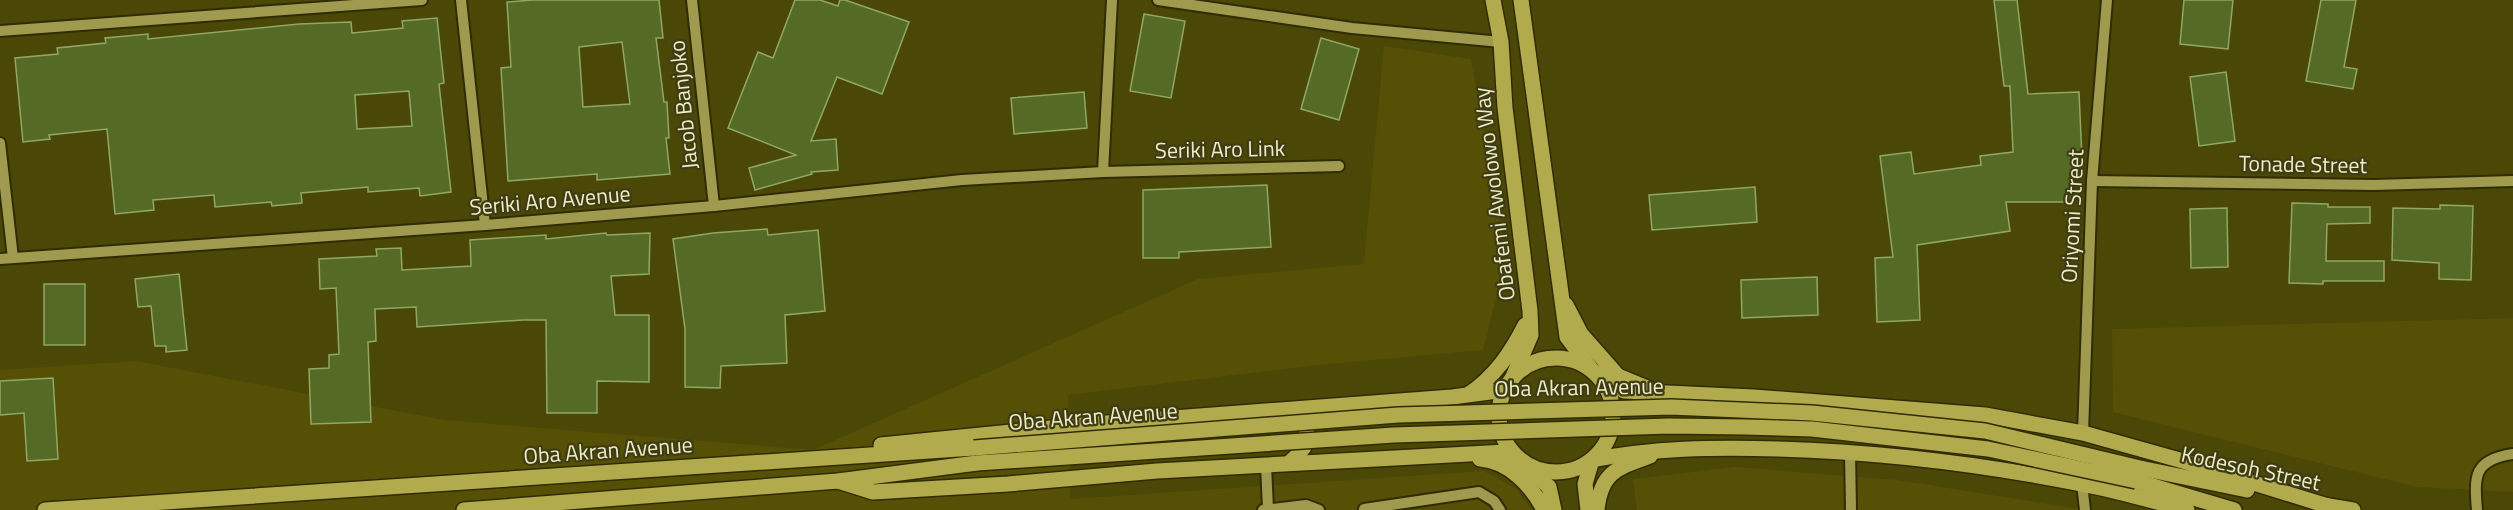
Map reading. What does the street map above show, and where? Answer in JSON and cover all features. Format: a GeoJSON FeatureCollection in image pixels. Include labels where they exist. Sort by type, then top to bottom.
{"type":"FeatureCollection","features":[{"type":"Feature","properties":{"kind":"main road","name":"Obafemi Awolowo Way"},"geometry":{"type":"LineString","coordinates":[[1493,0],[1501,42],[1505,108],[1531,334],[1499,410],[1500,427],[1517,457],[1550,487],[1554,510]]}},
{"type":"Feature","properties":{"kind":"main road"},"geometry":{"type":"LineString","coordinates":[[1521,0],[1549,190],[1567,338],[1608,390],[1614,415],[1611,432],[1603,448],[1592,460],[1585,484],[1588,510]]}},
{"type":"Feature","properties":{"kind":"main road"},"geometry":{"type":"LineString","coordinates":[[1561,297],[1581,334],[1618,376],[1660,393]]}},
{"type":"Feature","properties":{"kind":"main road"},"geometry":{"type":"LineString","coordinates":[[1468,395],[1484,384],[1509,356],[1530,311]]}},
{"type":"Feature","properties":{"kind":"main road"},"geometry":{"type":"LineString","coordinates":[[811,460],[848,448],[974,435],[1468,395],[1508,384],[1525,367],[1541,359],[1559,357],[1577,361],[1624,391],[1860,404],[1985,415],[2083,433],[2331,507]]}},
{"type":"Feature","properties":{"kind":"main road"},"geometry":{"type":"LineString","coordinates":[[1850,451],[1836,439],[1833,426],[1840,410],[1860,404]]}},
{"type":"Feature","properties":{"kind":"main road","name":"Oba Akran Avenue"},"geometry":{"type":"LineString","coordinates":[[45,510],[811,460],[975,456],[1398,415],[1671,407],[1812,413],[1985,431],[2138,474]]}},
{"type":"Feature","properties":{"kind":"main road"},"geometry":{"type":"LineString","coordinates":[[1285,409],[1303,416],[1307,433],[1304,451],[1289,463]]}},
{"type":"Feature","properties":{"kind":"main road"},"geometry":{"type":"LineString","coordinates":[[837,480],[873,492],[1008,484],[1157,471],[1506,452],[1530,466],[1545,471],[1562,472],[1577,468],[1592,460],[1631,452],[1732,448],[1850,451],[1982,467],[2082,484],[2187,510]]}},
{"type":"Feature","properties":{"kind":"main road"},"geometry":{"type":"LineString","coordinates":[[1597,510],[1598,496],[1605,478],[1625,466],[1664,451]]}},
{"type":"Feature","properties":{"kind":"main road"},"geometry":{"type":"LineString","coordinates":[[1435,455],[1487,460],[1511,470],[1531,488],[1544,510]]}},
{"type":"Feature","properties":{"kind":"main road","name":"Oba Akran Avenue"},"geometry":{"type":"LineString","coordinates":[[464,510],[837,480],[975,456]]}},
{"type":"Feature","properties":{"kind":"main road","name":"Kodesoh Street"},"geometry":{"type":"LineString","coordinates":[[2138,474],[2353,510]]}},
{"type":"Feature","properties":{"kind":"main road","name":"Kodesoh Street"},"geometry":{"type":"LineString","coordinates":[[2138,474],[2234,510]]}},
{"type":"Feature","properties":{"kind":"street"},"geometry":{"type":"LineString","coordinates":[[0,31],[422,0]]}},
{"type":"Feature","properties":{"kind":"street"},"geometry":{"type":"LineString","coordinates":[[461,0],[485,225]]}},
{"type":"Feature","properties":{"kind":"street","name":"Jacob Banjoko"},"geometry":{"type":"LineString","coordinates":[[692,0],[714,206]]}},
{"type":"Feature","properties":{"kind":"street"},"geometry":{"type":"LineString","coordinates":[[1103,172],[1112,0]]}},
{"type":"Feature","properties":{"kind":"street"},"geometry":{"type":"LineString","coordinates":[[1158,0],[1218,4],[1352,28],[1501,42]]}},
{"type":"Feature","properties":{"kind":"street","name":"Oriyomi Street"},"geometry":{"type":"LineString","coordinates":[[2083,433],[2092,181],[2107,0]]}},
{"type":"Feature","properties":{"kind":"street"},"geometry":{"type":"LineString","coordinates":[[0,142],[13,258]]}},
{"type":"Feature","properties":{"kind":"street","name":"Seriki Aro Link"},"geometry":{"type":"LineString","coordinates":[[1103,172],[1339,166]]}},
{"type":"Feature","properties":{"kind":"street","name":"Seriki Aro Avenue"},"geometry":{"type":"LineString","coordinates":[[0,259],[485,225],[714,206],[962,180],[1103,172]]}},
{"type":"Feature","properties":{"kind":"street","name":"Tonade Street"},"geometry":{"type":"LineString","coordinates":[[2092,181],[2374,185],[2513,181]]}},
{"type":"Feature","properties":{"kind":"street"},"geometry":{"type":"LineString","coordinates":[[1850,451],[1851,510]]}},
{"type":"Feature","properties":{"kind":"street"},"geometry":{"type":"LineString","coordinates":[[2476,510],[2477,473],[2491,459],[2513,454]]}},
{"type":"Feature","properties":{"kind":"street"},"geometry":{"type":"LineString","coordinates":[[1266,465],[1268,509]]}},
{"type":"Feature","properties":{"kind":"street"},"geometry":{"type":"LineString","coordinates":[[2082,484],[2085,510]]}},
{"type":"Feature","properties":{"kind":"street"},"geometry":{"type":"LineString","coordinates":[[1364,509],[1479,492],[1494,501],[1500,510]]}},
{"type":"Feature","properties":{"kind":"street"},"geometry":{"type":"LineString","coordinates":[[1263,510],[1306,506],[1318,510]]}},
{"type":"Feature","properties":{"kind":"shaded area"},"geometry":{"type":"Polygon","coordinates":[[[1384,46],[1471,59],[1506,257],[1483,350],[1319,365],[1068,395],[1070,499],[1484,471],[1516,489],[1532,510],[0,510],[0,370],[136,361],[444,420],[813,450],[1198,279],[1364,264],[1384,46]]]}},
{"type":"Feature","properties":{"kind":"shaded area"},"geometry":{"type":"Polygon","coordinates":[[[2513,318],[2513,492],[2417,487],[2113,412],[2112,329],[2513,318]]]}},
{"type":"Feature","properties":{"kind":"shaded area"},"geometry":{"type":"Polygon","coordinates":[[[1735,467],[1898,480],[2085,510],[1637,510],[1633,479],[1735,467]]]}},
{"type":"Feature","properties":{"kind":"building"},"geometry":{"type":"Polygon","coordinates":[[[659,0],[663,38],[656,38],[664,102],[667,102],[669,138],[666,138],[670,174],[597,180],[597,174],[508,181],[501,68],[511,67],[507,2],[659,0]],[[622,42],[579,47],[583,107],[630,104],[622,42]]]}},
{"type":"Feature","properties":{"kind":"building"},"geometry":{"type":"Polygon","coordinates":[[[795,0],[820,0],[838,6],[840,0],[845,0],[909,22],[882,94],[837,77],[811,141],[836,139],[838,170],[811,172],[812,174],[755,190],[749,168],[796,155],[728,128],[758,52],[773,58],[795,0]]]}},
{"type":"Feature","properties":{"kind":"building"},"geometry":{"type":"Polygon","coordinates":[[[1994,0],[2017,0],[2028,94],[2079,92],[2082,160],[2073,160],[2072,202],[2006,202],[2010,231],[1917,245],[1920,320],[1877,322],[1875,258],[1893,257],[1880,156],[1911,152],[1914,174],[1981,165],[1980,156],[2013,152],[2010,86],[2004,86],[1994,0]]]}},
{"type":"Feature","properties":{"kind":"building"},"geometry":{"type":"Polygon","coordinates":[[[2184,0],[2233,0],[2228,49],[2180,44],[2184,0]]]}},
{"type":"Feature","properties":{"kind":"building"},"geometry":{"type":"Polygon","coordinates":[[[2321,0],[2356,0],[2344,67],[2357,69],[2353,89],[2306,81],[2321,0]]]}},
{"type":"Feature","properties":{"kind":"building"},"geometry":{"type":"Polygon","coordinates":[[[1144,14],[1185,21],[1171,98],[1130,91],[1144,14]]]}},
{"type":"Feature","properties":{"kind":"building"},"geometry":{"type":"Polygon","coordinates":[[[437,18],[444,83],[439,84],[451,192],[420,196],[419,188],[368,192],[368,187],[301,193],[302,203],[272,206],[271,202],[215,207],[214,195],[153,200],[154,210],[115,214],[107,129],[49,135],[50,139],[23,142],[15,58],[58,54],[57,48],[106,43],[105,38],[148,34],[148,39],[299,24],[351,22],[352,33],[403,28],[402,21],[437,18]],[[409,91],[355,95],[357,129],[412,126],[409,91]]]}},
{"type":"Feature","properties":{"kind":"building"},"geometry":{"type":"Polygon","coordinates":[[[1321,38],[1359,49],[1339,120],[1301,109],[1321,38]]]}},
{"type":"Feature","properties":{"kind":"building"},"geometry":{"type":"Polygon","coordinates":[[[2226,72],[2235,141],[2199,146],[2190,77],[2226,72]]]}},
{"type":"Feature","properties":{"kind":"building"},"geometry":{"type":"Polygon","coordinates":[[[1084,92],[1087,128],[1014,134],[1011,98],[1084,92]]]}},
{"type":"Feature","properties":{"kind":"building"},"geometry":{"type":"Polygon","coordinates":[[[1267,185],[1271,247],[1179,252],[1179,258],[1143,258],[1143,190],[1267,185]]]}},
{"type":"Feature","properties":{"kind":"building"},"geometry":{"type":"Polygon","coordinates":[[[1755,187],[1757,222],[1652,230],[1649,195],[1755,187]]]}},
{"type":"Feature","properties":{"kind":"building"},"geometry":{"type":"Polygon","coordinates":[[[2292,203],[2328,204],[2328,207],[2370,207],[2370,223],[2327,224],[2326,261],[2384,261],[2384,281],[2289,283],[2292,203]]]}},
{"type":"Feature","properties":{"kind":"building"},"geometry":{"type":"Polygon","coordinates":[[[2440,205],[2473,206],[2471,280],[2439,279],[2439,263],[2392,260],[2393,208],[2440,209],[2440,205]]]}},
{"type":"Feature","properties":{"kind":"building"},"geometry":{"type":"Polygon","coordinates":[[[2227,208],[2228,267],[2191,268],[2190,209],[2227,208]]]}},
{"type":"Feature","properties":{"kind":"building"},"geometry":{"type":"Polygon","coordinates":[[[767,229],[768,235],[818,230],[825,311],[785,315],[787,363],[721,366],[720,388],[685,387],[685,329],[673,239],[767,229]]]}},
{"type":"Feature","properties":{"kind":"building"},"geometry":{"type":"Polygon","coordinates":[[[606,233],[607,235],[650,233],[649,274],[611,276],[615,315],[649,315],[649,382],[597,381],[597,413],[547,413],[546,320],[417,327],[416,307],[375,309],[376,341],[368,342],[371,422],[311,424],[309,369],[329,368],[329,355],[339,354],[336,288],[320,289],[319,259],[377,256],[376,249],[401,248],[402,270],[471,266],[470,240],[546,235],[546,239],[606,233]]]}},
{"type":"Feature","properties":{"kind":"building"},"geometry":{"type":"Polygon","coordinates":[[[179,274],[187,350],[166,352],[166,346],[155,346],[151,306],[138,307],[135,279],[179,274]]]}},
{"type":"Feature","properties":{"kind":"building"},"geometry":{"type":"Polygon","coordinates":[[[1817,277],[1818,315],[1742,318],[1741,280],[1817,277]]]}},
{"type":"Feature","properties":{"kind":"building"},"geometry":{"type":"Polygon","coordinates":[[[44,284],[85,284],[85,345],[44,345],[44,284]]]}},
{"type":"Feature","properties":{"kind":"building"},"geometry":{"type":"Polygon","coordinates":[[[53,378],[58,459],[27,461],[24,413],[0,415],[0,381],[53,378]]]}}]}
